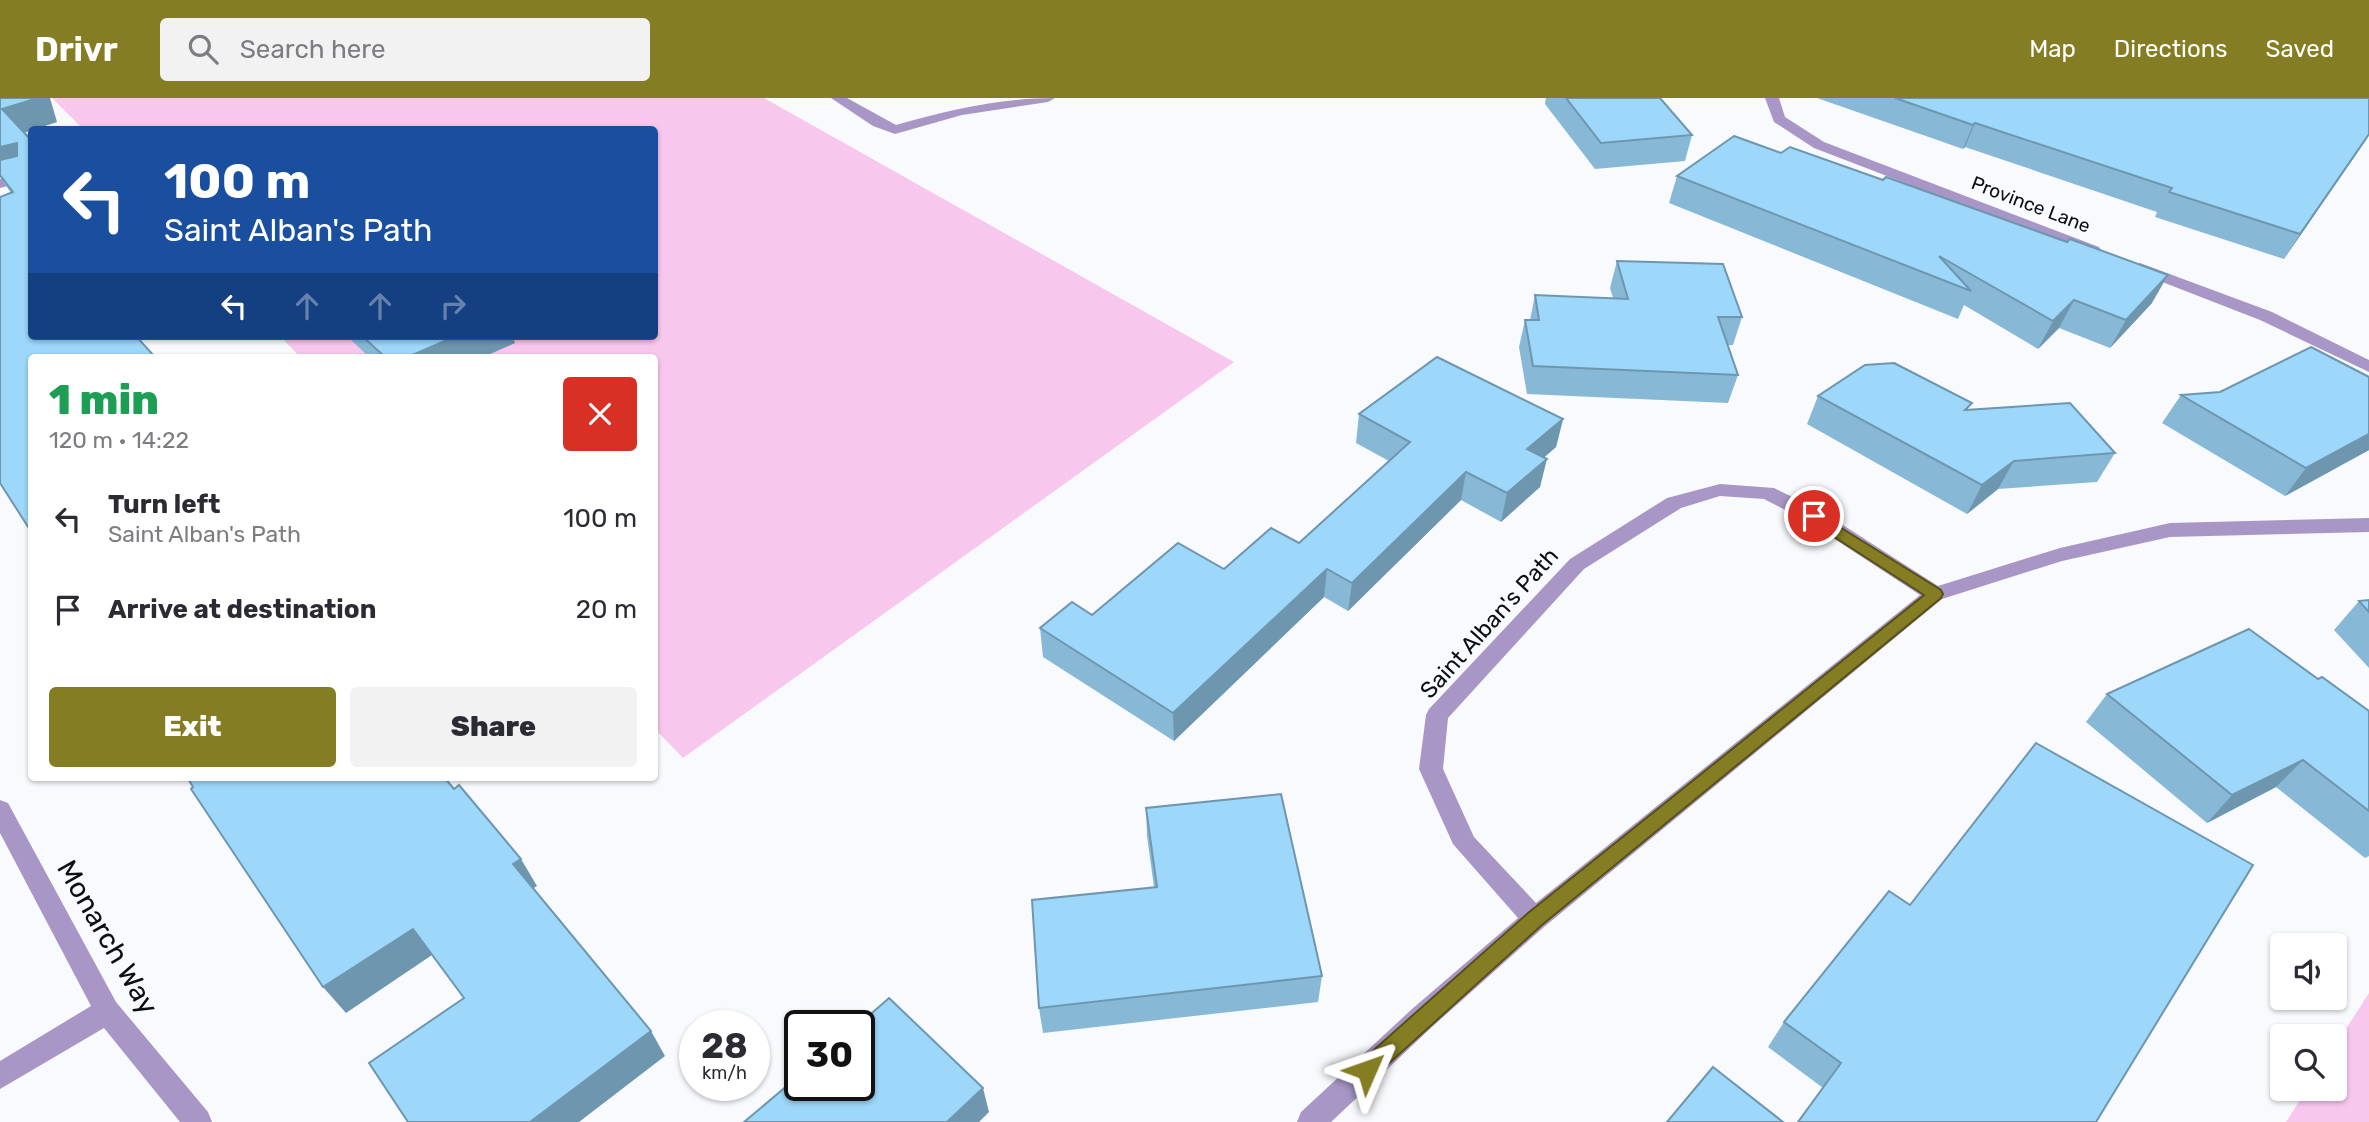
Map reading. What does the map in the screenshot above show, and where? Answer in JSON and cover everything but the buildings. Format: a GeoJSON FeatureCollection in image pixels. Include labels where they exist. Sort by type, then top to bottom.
{"type":"FeatureCollection","features":[{"type":"Feature","properties":{"kind":"street"},"geometry":{"type":"LineString","coordinates":[[838,98],[878,123],[895,130],[961,111],[1048,98]]}},
{"type":"Feature","properties":{"kind":"street","name":"Province Lane"},"geometry":{"type":"LineString","coordinates":[[1772,98],[1779,119],[1819,145],[2266,316],[2369,366]]}},
{"type":"Feature","properties":{"kind":"street"},"geometry":{"type":"LineString","coordinates":[[0,184],[28,176]]}},
{"type":"Feature","properties":{"kind":"street","name":"Saint Alban's Path"},"geometry":{"type":"LineString","coordinates":[[1535,919],[1465,844],[1431,769],[1437,715],[1577,564],[1674,503],[1720,490],[1766,493],[1814,516],[1935,594]]}},
{"type":"Feature","properties":{"kind":"street"},"geometry":{"type":"LineString","coordinates":[[1311,1122],[1422,1018],[1535,919],[1935,594],[2060,555],[2170,530],[2369,525]]}},
{"type":"Feature","properties":{"kind":"street","name":"Monarch Way"},"geometry":{"type":"LineString","coordinates":[[0,810],[107,1011],[198,1122]]}},
{"type":"Feature","properties":{"kind":"street"},"geometry":{"type":"LineString","coordinates":[[0,1076],[107,1011]]}},
{"type":"Feature","properties":{"kind":"shaded area"},"geometry":{"type":"Polygon","coordinates":[[[52,98],[764,98],[1234,362],[683,758],[658,732],[658,354],[297,354],[284,340],[658,340],[658,126],[80,126],[52,98]]]}},
{"type":"Feature","properties":{"kind":"shaded area"},"geometry":{"type":"Polygon","coordinates":[[[2369,993],[2369,1122],[2286,1122],[2299,1101],[2347,1101],[2347,1027],[2369,993]]]}},
{"type":"Feature","properties":{"kind":"route"},"geometry":{"type":"LineString","coordinates":[[1367,1070],[1535,919],[1935,594],[1814,516]]}}]}
